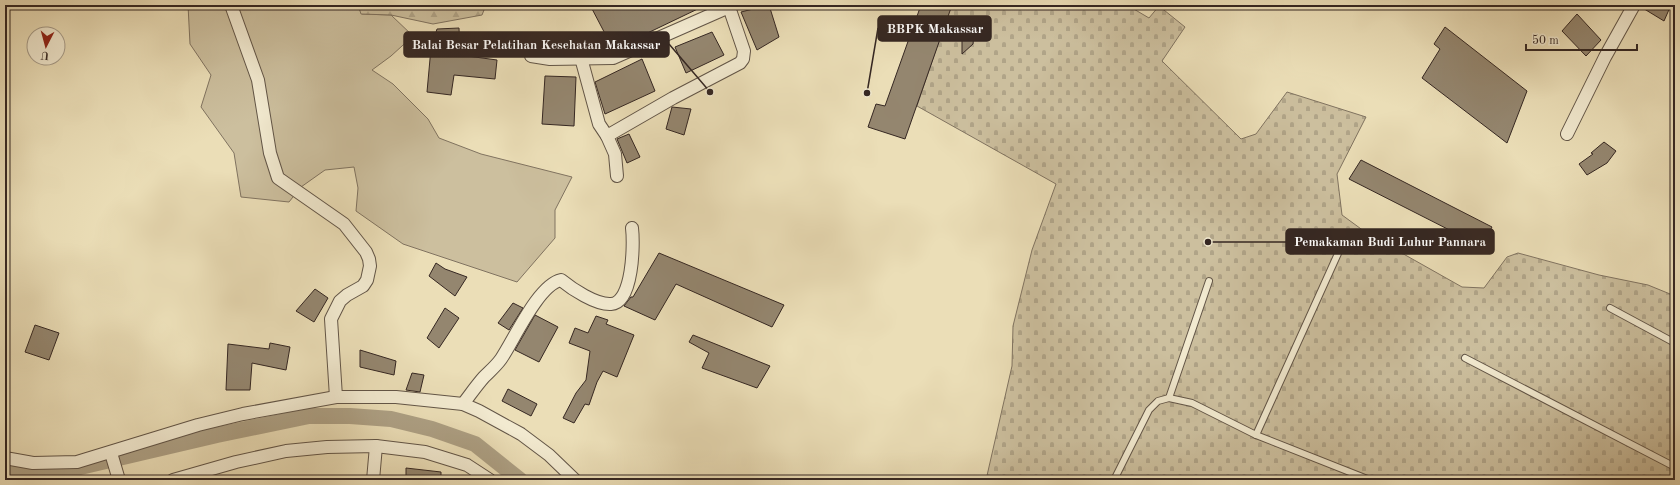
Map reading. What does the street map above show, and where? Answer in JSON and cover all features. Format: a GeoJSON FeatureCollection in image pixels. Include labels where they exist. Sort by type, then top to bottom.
{"type":"FeatureCollection","features":[{"type":"Feature","properties":{"kind":"street"},"geometry":{"type":"LineString","coordinates":[[231,5],[258,80],[270,153],[278,178],[344,224],[364,248],[369,259],[370,266],[367,280],[363,286],[347,295],[340,301],[331,319],[336,397]]}},
{"type":"Feature","properties":{"kind":"street"},"geometry":{"type":"LineString","coordinates":[[1567,134],[1605,57],[1634,5]]}},
{"type":"Feature","properties":{"kind":"street"},"geometry":{"type":"LineString","coordinates":[[531,56],[550,59],[613,58],[729,6],[744,52],[743,59],[740,63],[673,98],[608,136]]}},
{"type":"Feature","properties":{"kind":"street"},"geometry":{"type":"LineString","coordinates":[[582,58],[599,124],[608,136],[615,154],[617,176]]}},
{"type":"Feature","properties":{"kind":"street"},"geometry":{"type":"LineString","coordinates":[[463,404],[483,378],[496,366],[531,309],[548,287],[555,281],[561,280],[595,301],[612,304],[619,300],[624,292],[631,271],[634,246],[632,228]]}},
{"type":"Feature","properties":{"kind":"street"},"geometry":{"type":"LineString","coordinates":[[5,458],[34,462],[77,462],[198,425],[243,414],[336,397],[396,397],[463,404],[521,434],[549,455],[575,480]]}},
{"type":"Feature","properties":{"kind":"street"},"geometry":{"type":"LineString","coordinates":[[373,480],[376,446]]}},
{"type":"Feature","properties":{"kind":"street"},"geometry":{"type":"LineString","coordinates":[[173,480],[236,462],[286,451],[327,447],[376,446],[425,452],[467,465],[490,480]]}},
{"type":"Feature","properties":{"kind":"street"},"geometry":{"type":"LineString","coordinates":[[110,453],[119,480]]}},
{"type":"Feature","properties":{"kind":"lane"},"geometry":{"type":"LineString","coordinates":[[1256,435],[1345,238]]}},
{"type":"Feature","properties":{"kind":"lane"},"geometry":{"type":"LineString","coordinates":[[1169,398],[1209,281]]}},
{"type":"Feature","properties":{"kind":"lane"},"geometry":{"type":"LineString","coordinates":[[1610,308],[1675,343]]}},
{"type":"Feature","properties":{"kind":"lane"},"geometry":{"type":"LineString","coordinates":[[1465,358],[1675,468]]}},
{"type":"Feature","properties":{"kind":"lane"},"geometry":{"type":"LineString","coordinates":[[1114,480],[1149,410],[1158,401],[1169,398],[1192,403],[1256,435],[1370,480]]}},
{"type":"Feature","properties":{"kind":"green space"},"geometry":{"type":"Polygon","coordinates":[[[188,5],[358,5],[362,14],[391,15],[413,36],[391,56],[372,70],[393,84],[428,119],[439,138],[481,154],[572,177],[555,210],[555,238],[517,282],[403,244],[356,211],[358,188],[354,167],[325,170],[301,187],[289,202],[241,197],[234,153],[201,107],[211,75],[190,44],[188,5]]]}},
{"type":"Feature","properties":{"kind":"green space"},"geometry":{"type":"Polygon","coordinates":[[[358,5],[486,5],[482,15],[433,24],[391,15],[361,14],[358,5]]]}},
{"type":"Feature","properties":{"kind":"green space"},"geometry":{"type":"Polygon","coordinates":[[[951,5],[1127,5],[1149,18],[1159,6],[1185,27],[1162,61],[1241,139],[1256,134],[1287,92],[1366,117],[1337,174],[1342,215],[1368,234],[1462,287],[1484,288],[1507,257],[1518,253],[1599,275],[1648,285],[1675,296],[1675,480],[986,480],[1012,366],[1013,326],[1032,250],[1056,184],[917,106],[951,5]]]}},
{"type":"Feature","properties":{"kind":"building"},"geometry":{"type":"Polygon","coordinates":[[[590,5],[706,5],[633,41],[612,47],[590,5]]]}},
{"type":"Feature","properties":{"kind":"building"},"geometry":{"type":"Polygon","coordinates":[[[769,5],[779,37],[757,50],[741,12],[769,5]]]}},
{"type":"Feature","properties":{"kind":"building"},"geometry":{"type":"Polygon","coordinates":[[[921,5],[952,5],[905,139],[868,127],[876,104],[885,106],[921,5]]]}},
{"type":"Feature","properties":{"kind":"building"},"geometry":{"type":"Polygon","coordinates":[[[1641,5],[1671,5],[1664,21],[1641,7],[1641,5]]]}},
{"type":"Feature","properties":{"kind":"building"},"geometry":{"type":"Polygon","coordinates":[[[1577,14],[1601,40],[1586,56],[1562,31],[1577,14]]]}},
{"type":"Feature","properties":{"kind":"building"},"geometry":{"type":"Polygon","coordinates":[[[1445,27],[1527,91],[1507,143],[1422,78],[1440,49],[1434,44],[1445,27]]]}},
{"type":"Feature","properties":{"kind":"building"},"geometry":{"type":"Polygon","coordinates":[[[459,28],[460,55],[497,60],[495,79],[454,75],[451,95],[427,92],[431,48],[437,29],[459,28]]]}},
{"type":"Feature","properties":{"kind":"building"},"geometry":{"type":"Polygon","coordinates":[[[712,32],[724,55],[686,73],[675,47],[712,32]]]}},
{"type":"Feature","properties":{"kind":"building"},"geometry":{"type":"Polygon","coordinates":[[[962,32],[974,34],[973,44],[962,54],[962,32]]]}},
{"type":"Feature","properties":{"kind":"building"},"geometry":{"type":"Polygon","coordinates":[[[642,59],[655,91],[605,114],[595,82],[642,59]]]}},
{"type":"Feature","properties":{"kind":"building"},"geometry":{"type":"Polygon","coordinates":[[[545,76],[576,77],[574,126],[542,124],[545,76]]]}},
{"type":"Feature","properties":{"kind":"building"},"geometry":{"type":"Polygon","coordinates":[[[672,107],[691,109],[684,135],[666,129],[672,107]]]}},
{"type":"Feature","properties":{"kind":"building"},"geometry":{"type":"Polygon","coordinates":[[[629,134],[640,157],[627,163],[617,139],[629,134]]]}},
{"type":"Feature","properties":{"kind":"building"},"geometry":{"type":"Polygon","coordinates":[[[1604,142],[1616,151],[1607,163],[1587,175],[1579,164],[1593,154],[1591,153],[1604,142]]]}},
{"type":"Feature","properties":{"kind":"building"},"geometry":{"type":"Polygon","coordinates":[[[1361,160],[1492,227],[1481,246],[1349,179],[1361,160]]]}},
{"type":"Feature","properties":{"kind":"building"},"geometry":{"type":"Polygon","coordinates":[[[659,253],[784,305],[772,327],[676,284],[655,320],[624,306],[631,297],[633,297],[659,253]]]}},
{"type":"Feature","properties":{"kind":"building"},"geometry":{"type":"Polygon","coordinates":[[[436,263],[445,269],[467,277],[455,296],[429,276],[436,263]]]}},
{"type":"Feature","properties":{"kind":"building"},"geometry":{"type":"Polygon","coordinates":[[[315,289],[328,298],[314,322],[296,311],[315,289]]]}},
{"type":"Feature","properties":{"kind":"building"},"geometry":{"type":"Polygon","coordinates":[[[513,303],[523,308],[509,330],[498,323],[513,303]]]}},
{"type":"Feature","properties":{"kind":"building"},"geometry":{"type":"Polygon","coordinates":[[[445,308],[459,318],[439,348],[427,338],[445,308]]]}},
{"type":"Feature","properties":{"kind":"building"},"geometry":{"type":"Polygon","coordinates":[[[535,315],[558,327],[539,362],[515,350],[535,315]]]}},
{"type":"Feature","properties":{"kind":"building"},"geometry":{"type":"Polygon","coordinates":[[[596,316],[608,320],[606,324],[634,335],[617,377],[603,371],[597,382],[589,405],[585,404],[574,423],[563,418],[576,393],[586,380],[590,351],[569,343],[575,328],[588,333],[596,316]]]}},
{"type":"Feature","properties":{"kind":"building"},"geometry":{"type":"Polygon","coordinates":[[[35,325],[59,333],[49,360],[25,352],[35,325]]]}},
{"type":"Feature","properties":{"kind":"building"},"geometry":{"type":"Polygon","coordinates":[[[693,335],[770,366],[757,388],[702,368],[709,353],[689,342],[693,335]]]}},
{"type":"Feature","properties":{"kind":"building"},"geometry":{"type":"Polygon","coordinates":[[[270,343],[290,347],[286,370],[252,363],[250,390],[226,390],[228,344],[269,349],[270,343]]]}},
{"type":"Feature","properties":{"kind":"building"},"geometry":{"type":"Polygon","coordinates":[[[360,350],[396,361],[394,375],[360,367],[360,350]]]}},
{"type":"Feature","properties":{"kind":"building"},"geometry":{"type":"Polygon","coordinates":[[[412,373],[424,375],[420,392],[406,390],[412,373]]]}},
{"type":"Feature","properties":{"kind":"building"},"geometry":{"type":"Polygon","coordinates":[[[508,389],[537,404],[531,416],[502,401],[508,389]]]}},
{"type":"Feature","properties":{"kind":"building"},"geometry":{"type":"Polygon","coordinates":[[[406,468],[441,472],[441,480],[406,480],[406,468]]]}},
{"type":"Feature","properties":{"kind":"waterway"},"geometry":{"type":"LineString","coordinates":[[5,473],[34,475],[59,472],[217,435],[309,416],[350,416],[391,419],[432,429],[475,444],[520,480]]}},
{"type":"Feature","properties":{"kind":"place","name":"Balai Besar Pelatihan Kesehatan Makassar"},"geometry":{"type":"Point","coordinates":[710,92]}},
{"type":"Feature","properties":{"kind":"place","name":"BBPK Makassar"},"geometry":{"type":"Point","coordinates":[867,93]}},
{"type":"Feature","properties":{"kind":"place","name":"Pemakaman Budi Luhur Pannara"},"geometry":{"type":"Point","coordinates":[1208,242]}}]}
